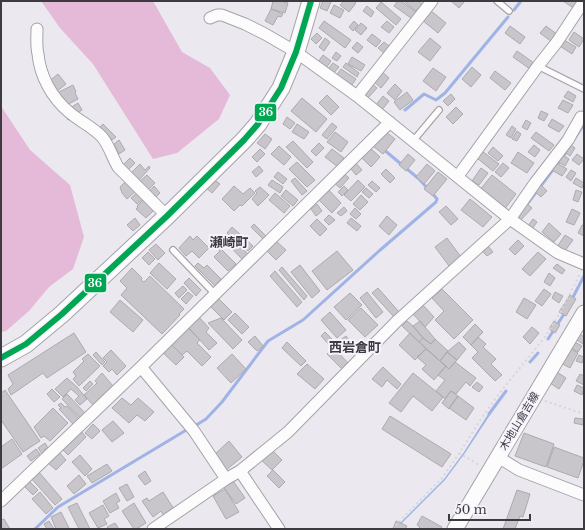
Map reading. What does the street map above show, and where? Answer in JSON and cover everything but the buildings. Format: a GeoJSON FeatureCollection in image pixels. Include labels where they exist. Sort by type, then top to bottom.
{"type":"FeatureCollection","features":[{"type":"Feature","properties":{"kind":"main road"},"geometry":{"type":"LineString","coordinates":[[1,358],[26,344],[62,314],[167,216],[244,140],[258,124],[281,88],[296,52],[311,1]]}},
{"type":"Feature","properties":{"kind":"main road","name":"木地山倉吉線"},"geometry":{"type":"LineString","coordinates":[[455,529],[584,313]]}},
{"type":"Feature","properties":{"kind":"street"},"geometry":{"type":"LineString","coordinates":[[358,96],[432,1]]}},
{"type":"Feature","properties":{"kind":"street"},"geometry":{"type":"LineString","coordinates":[[458,176],[557,42],[584,1]]}},
{"type":"Feature","properties":{"kind":"street"},"geometry":{"type":"LineString","coordinates":[[210,18],[217,15],[222,15],[245,24],[254,33],[296,52],[358,96],[510,219],[558,253],[583,267]]}},
{"type":"Feature","properties":{"kind":"street"},"geometry":{"type":"LineString","coordinates":[[37,29],[38,54],[42,76],[52,93],[69,112],[102,136],[118,166],[167,216]]}},
{"type":"Feature","properties":{"kind":"street"},"geometry":{"type":"LineString","coordinates":[[153,529],[240,471],[288,432],[397,321],[510,219],[568,140],[583,114]]}},
{"type":"Feature","properties":{"kind":"street"},"geometry":{"type":"LineString","coordinates":[[1,501],[141,367],[390,122]]}},
{"type":"Feature","properties":{"kind":"street"},"geometry":{"type":"LineString","coordinates":[[141,367],[194,431],[226,479]]}},
{"type":"Feature","properties":{"kind":"street"},"geometry":{"type":"LineString","coordinates":[[498,457],[519,470],[584,495]]}},
{"type":"Feature","properties":{"kind":"street"},"geometry":{"type":"LineString","coordinates":[[240,471],[279,529]]}},
{"type":"Feature","properties":{"kind":"lane"},"geometry":{"type":"LineString","coordinates":[[497,1],[509,11]]}},
{"type":"Feature","properties":{"kind":"lane"},"geometry":{"type":"LineString","coordinates":[[538,66],[584,89]]}},
{"type":"Feature","properties":{"kind":"lane"},"geometry":{"type":"LineString","coordinates":[[413,141],[439,110]]}},
{"type":"Feature","properties":{"kind":"lane"},"geometry":{"type":"LineString","coordinates":[[173,250],[215,294]]}},
{"type":"Feature","properties":{"kind":"path"},"geometry":{"type":"LineString","coordinates":[[392,529],[442,478],[493,401],[545,337],[560,313],[583,267]]}},
{"type":"Feature","properties":{"kind":"path"},"geometry":{"type":"LineString","coordinates":[[540,399],[584,414]]}},
{"type":"Feature","properties":{"kind":"path"},"geometry":{"type":"LineString","coordinates":[[459,453],[484,468]]}},
{"type":"Feature","properties":{"kind":"shaded area"},"geometry":{"type":"Polygon","coordinates":[[[41,1],[153,1],[182,52],[210,68],[230,95],[219,119],[177,153],[153,159],[93,64],[60,28],[41,1]]]}},
{"type":"Feature","properties":{"kind":"shaded area"},"geometry":{"type":"Polygon","coordinates":[[[1,106],[30,150],[70,185],[84,237],[73,269],[49,287],[29,311],[6,331],[1,332],[1,106]]]}},
{"type":"Feature","properties":{"kind":"water"},"geometry":{"type":"Polygon","coordinates":[[[490,411],[492,412],[445,480],[396,529],[394,529],[444,479],[464,452],[490,411]]]}},
{"type":"Feature","properties":{"kind":"waterway"},"geometry":{"type":"LineString","coordinates":[[514,10],[521,1]]}},
{"type":"Feature","properties":{"kind":"waterway"},"geometry":{"type":"LineString","coordinates":[[405,110],[424,94],[436,100],[445,93],[508,17]]}},
{"type":"Feature","properties":{"kind":"waterway"},"geometry":{"type":"LineString","coordinates":[[571,144],[584,124]]}},
{"type":"Feature","properties":{"kind":"waterway"},"geometry":{"type":"LineString","coordinates":[[383,149],[419,179],[428,189]]}},
{"type":"Feature","properties":{"kind":"waterway"},"geometry":{"type":"LineString","coordinates":[[525,207],[567,151]]}},
{"type":"Feature","properties":{"kind":"waterway"},"geometry":{"type":"LineString","coordinates":[[193,427],[206,419],[222,402],[268,341],[303,320],[436,202],[437,199],[432,193]]}},
{"type":"Feature","properties":{"kind":"waterway"},"geometry":{"type":"LineString","coordinates":[[572,299],[584,276]]}},
{"type":"Feature","properties":{"kind":"waterway"},"geometry":{"type":"LineString","coordinates":[[548,339],[566,311]]}},
{"type":"Feature","properties":{"kind":"waterway"},"geometry":{"type":"LineString","coordinates":[[530,362],[538,353]]}},
{"type":"Feature","properties":{"kind":"waterway"},"geometry":{"type":"LineString","coordinates":[[489,414],[506,391]]}},
{"type":"Feature","properties":{"kind":"waterway"},"geometry":{"type":"LineString","coordinates":[[35,529],[58,507],[188,429]]}},
{"type":"Feature","properties":{"kind":"transit line","name":"36"},"geometry":{"type":"LineString","coordinates":[[1,358],[26,344],[62,314],[167,216],[244,140],[258,124],[281,88],[296,52],[311,1]]}},
{"type":"Feature","properties":{"kind":"district","name":"瀬崎町"},"geometry":{"type":"Point","coordinates":[229,242]}},
{"type":"Feature","properties":{"kind":"district","name":"西岩倉町"},"geometry":{"type":"Point","coordinates":[355,347]}}]}
